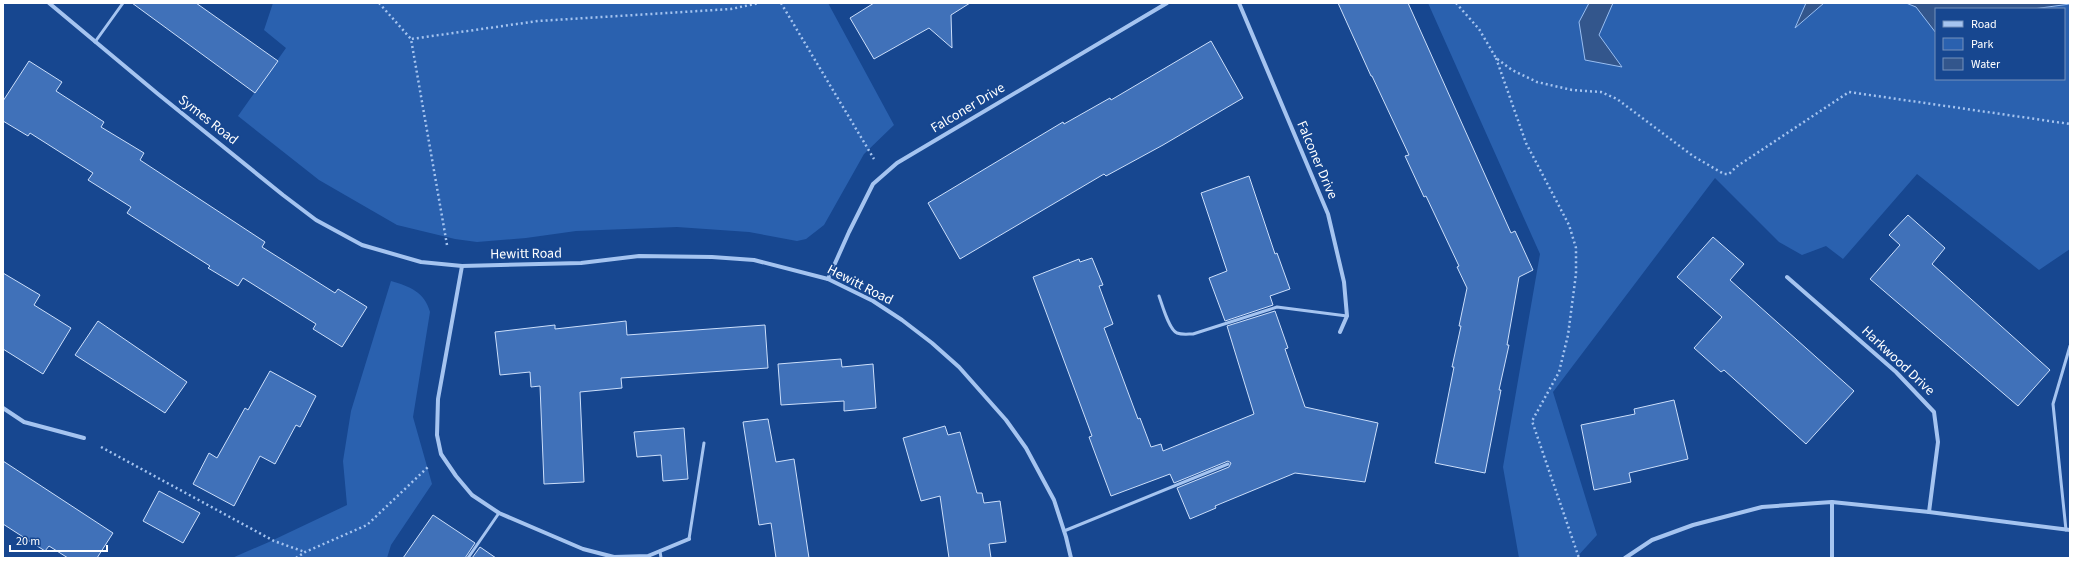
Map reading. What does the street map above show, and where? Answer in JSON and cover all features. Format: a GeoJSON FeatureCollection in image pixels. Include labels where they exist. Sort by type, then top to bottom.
{"type":"FeatureCollection","features":[{"type":"Feature","properties":{"kind":"street","name":"Symes Road"},"geometry":{"type":"LineString","coordinates":[[48,3],[310,216],[340,235],[362,245]]}},
{"type":"Feature","properties":{"kind":"street","name":"Falconer Drive"},"geometry":{"type":"LineString","coordinates":[[828,279],[873,184],[897,163],[1167,3]]}},
{"type":"Feature","properties":{"kind":"street","name":"Falconer Drive"},"geometry":{"type":"LineString","coordinates":[[1239,3],[1328,214],[1344,282],[1347,316],[1340,332]]}},
{"type":"Feature","properties":{"kind":"street","name":"Hewitt Road"},"geometry":{"type":"LineString","coordinates":[[362,245],[421,262],[462,266],[581,263],[639,256],[712,257],[754,260],[828,279],[873,302],[902,320],[954,362],[981,390],[1006,420],[1026,448],[1054,500],[1064,531],[1070,558]]}},
{"type":"Feature","properties":{"kind":"street"},"geometry":{"type":"LineString","coordinates":[[462,266],[438,400],[437,435],[441,454],[472,495],[498,513],[583,549],[614,557],[648,556],[689,539]]}},
{"type":"Feature","properties":{"kind":"street","name":"Harkwood Drive"},"geometry":{"type":"LineString","coordinates":[[1787,277],[1896,372],[1934,412],[1938,442],[1929,512]]}},
{"type":"Feature","properties":{"kind":"street"},"geometry":{"type":"LineString","coordinates":[[3,408],[24,422],[84,438]]}},
{"type":"Feature","properties":{"kind":"street"},"geometry":{"type":"LineString","coordinates":[[1832,502],[1832,558]]}},
{"type":"Feature","properties":{"kind":"street"},"geometry":{"type":"LineString","coordinates":[[1625,558],[1652,540],[1692,524],[1762,507],[1832,502],[1929,512],[2068,530]]}},
{"type":"Feature","properties":{"kind":"lane"},"geometry":{"type":"LineString","coordinates":[[95,42],[123,3]]}},
{"type":"Feature","properties":{"kind":"lane"},"geometry":{"type":"LineString","coordinates":[[1159,296],[1171,328],[1175,332],[1181,334],[1193,334],[1277,307],[1347,316]]}},
{"type":"Feature","properties":{"kind":"lane"},"geometry":{"type":"LineString","coordinates":[[2068,530],[2053,404],[2070,346]]}},
{"type":"Feature","properties":{"kind":"lane"},"geometry":{"type":"LineString","coordinates":[[689,539],[704,443]]}},
{"type":"Feature","properties":{"kind":"lane"},"geometry":{"type":"LineString","coordinates":[[1064,531],[1228,464]]}},
{"type":"Feature","properties":{"kind":"lane"},"geometry":{"type":"LineString","coordinates":[[468,558],[498,513]]}},
{"type":"Feature","properties":{"kind":"lane"},"geometry":{"type":"LineString","coordinates":[[660,551],[661,558]]}},
{"type":"Feature","properties":{"kind":"path"},"geometry":{"type":"LineString","coordinates":[[379,3],[411,39],[450,265]]}},
{"type":"Feature","properties":{"kind":"path"},"geometry":{"type":"LineString","coordinates":[[411,39],[538,21],[731,9],[759,3]]}},
{"type":"Feature","properties":{"kind":"path"},"geometry":{"type":"LineString","coordinates":[[782,3],[883,175]]}},
{"type":"Feature","properties":{"kind":"path"},"geometry":{"type":"LineString","coordinates":[[1456,3],[1479,29],[1496,58],[1526,143],[1569,225],[1576,248],[1576,274],[1568,335],[1559,372],[1532,421],[1579,558]]}},
{"type":"Feature","properties":{"kind":"path"},"geometry":{"type":"LineString","coordinates":[[1496,58],[1512,70],[1537,82],[1572,90],[1601,92],[1617,99],[1693,156],[1724,174],[1729,174],[1736,166],[1849,92],[2070,124]]}},
{"type":"Feature","properties":{"kind":"path"},"geometry":{"type":"LineString","coordinates":[[84,438],[274,541],[305,552]]}},
{"type":"Feature","properties":{"kind":"path"},"geometry":{"type":"LineString","coordinates":[[296,558],[305,552],[367,525],[441,454]]}},
{"type":"Feature","properties":{"kind":"green space"},"geometry":{"type":"Polygon","coordinates":[[[273,3],[828,3],[894,125],[864,154],[824,225],[806,239],[797,241],[749,232],[677,227],[576,231],[526,238],[477,242],[455,239],[397,225],[319,180],[238,116],[286,48],[264,30],[273,3]]]}},
{"type":"Feature","properties":{"kind":"green space"},"geometry":{"type":"Polygon","coordinates":[[[1428,3],[2070,3],[2070,249],[2039,270],[1917,174],[1843,259],[1826,246],[1802,255],[1779,242],[1715,178],[1553,392],[1597,535],[1576,558],[1519,558],[1503,467],[1540,254],[1428,3]]]}},
{"type":"Feature","properties":{"kind":"green space"},"geometry":{"type":"Polygon","coordinates":[[[391,281],[404,285],[415,291],[424,299],[430,312],[413,417],[432,484],[391,545],[387,558],[232,558],[347,505],[343,461],[351,411],[391,281]]]}},
{"type":"Feature","properties":{"kind":"water"},"geometry":{"type":"Polygon","coordinates":[[[1589,3],[1613,3],[1599,35],[1622,67],[1585,60],[1579,22],[1589,3]]]}},
{"type":"Feature","properties":{"kind":"water"},"geometry":{"type":"Polygon","coordinates":[[[1806,3],[1824,3],[1795,28],[1806,3]]]}},
{"type":"Feature","properties":{"kind":"water"},"geometry":{"type":"Polygon","coordinates":[[[1906,3],[2070,3],[2040,8],[1935,8],[1935,32],[1916,7],[1906,3]]]}},
{"type":"Feature","properties":{"kind":"building"},"geometry":{"type":"Polygon","coordinates":[[[132,3],[196,3],[278,61],[255,93],[132,3]]]}},
{"type":"Feature","properties":{"kind":"building"},"geometry":{"type":"Polygon","coordinates":[[[874,3],[970,3],[951,15],[952,48],[929,28],[874,59],[850,18],[874,3]]]}},
{"type":"Feature","properties":{"kind":"building"},"geometry":{"type":"Polygon","coordinates":[[[1338,3],[1408,3],[1511,233],[1515,231],[1533,270],[1519,277],[1507,345],[1509,345],[1499,390],[1501,390],[1485,473],[1435,463],[1454,367],[1452,367],[1467,288],[1457,267],[1459,266],[1426,196],[1424,197],[1405,156],[1409,155],[1338,3]]]}},
{"type":"Feature","properties":{"kind":"building"},"geometry":{"type":"Polygon","coordinates":[[[1211,41],[1243,98],[1163,145],[1106,176],[1104,174],[960,259],[928,203],[1063,122],[1064,124],[1110,98],[1111,100],[1211,41]]]}},
{"type":"Feature","properties":{"kind":"building"},"geometry":{"type":"Polygon","coordinates":[[[29,61],[62,82],[56,91],[104,122],[101,127],[144,153],[140,160],[265,242],[262,247],[335,293],[338,289],[367,307],[342,347],[313,329],[316,324],[243,278],[238,286],[208,268],[210,266],[127,213],[131,207],[88,180],[93,173],[30,133],[28,136],[3,121],[3,101],[29,61]]]}},
{"type":"Feature","properties":{"kind":"building"},"geometry":{"type":"Polygon","coordinates":[[[1249,176],[1275,254],[1277,253],[1290,289],[1270,296],[1273,305],[1225,321],[1209,278],[1227,271],[1201,193],[1249,176]]]}},
{"type":"Feature","properties":{"kind":"building"},"geometry":{"type":"Polygon","coordinates":[[[1908,215],[1945,248],[1932,264],[2050,370],[2018,406],[1870,279],[1900,245],[1889,235],[1908,215]]]}},
{"type":"Feature","properties":{"kind":"building"},"geometry":{"type":"Polygon","coordinates":[[[1713,237],[1744,264],[1730,280],[1854,391],[1806,444],[1724,370],[1721,372],[1694,348],[1722,317],[1677,277],[1713,237]]]}},
{"type":"Feature","properties":{"kind":"building"},"geometry":{"type":"Polygon","coordinates":[[[1092,258],[1103,285],[1099,286],[1113,324],[1104,328],[1138,419],[1140,418],[1151,447],[1161,444],[1163,451],[1254,414],[1227,326],[1275,311],[1288,348],[1285,349],[1305,407],[1378,423],[1365,482],[1295,473],[1215,506],[1216,508],[1190,519],[1177,488],[1229,467],[1231,463],[1228,461],[1174,483],[1170,474],[1111,496],[1089,437],[1092,436],[1033,277],[1079,259],[1080,262],[1092,258]]]}},
{"type":"Feature","properties":{"kind":"building"},"geometry":{"type":"Polygon","coordinates":[[[3,273],[40,295],[34,305],[71,328],[43,374],[3,349],[3,273]]]}},
{"type":"Feature","properties":{"kind":"building"},"geometry":{"type":"Polygon","coordinates":[[[98,321],[187,382],[165,413],[75,355],[98,321]]]}},
{"type":"Feature","properties":{"kind":"building"},"geometry":{"type":"Polygon","coordinates":[[[626,321],[627,335],[765,325],[768,368],[621,378],[622,388],[580,392],[584,482],[544,484],[540,386],[531,387],[530,372],[500,375],[495,332],[555,325],[555,329],[626,321]]]}},
{"type":"Feature","properties":{"kind":"building"},"geometry":{"type":"Polygon","coordinates":[[[841,359],[842,367],[873,364],[876,408],[844,411],[844,401],[781,405],[778,364],[841,359]]]}},
{"type":"Feature","properties":{"kind":"building"},"geometry":{"type":"Polygon","coordinates":[[[270,371],[316,396],[300,427],[296,425],[275,464],[260,456],[234,506],[193,484],[209,453],[217,458],[245,408],[248,410],[270,371]]]}},
{"type":"Feature","properties":{"kind":"building"},"geometry":{"type":"Polygon","coordinates":[[[1674,400],[1688,459],[1629,473],[1631,482],[1594,490],[1581,425],[1635,414],[1634,409],[1674,400]]]}},
{"type":"Feature","properties":{"kind":"building"},"geometry":{"type":"Polygon","coordinates":[[[768,419],[776,462],[794,459],[809,558],[776,558],[771,523],[759,525],[743,422],[768,419]]]}},
{"type":"Feature","properties":{"kind":"building"},"geometry":{"type":"Polygon","coordinates":[[[945,426],[948,435],[960,432],[977,493],[982,493],[984,503],[1000,501],[1006,542],[989,544],[991,558],[949,558],[940,496],[921,501],[903,438],[945,426]]]}},
{"type":"Feature","properties":{"kind":"building"},"geometry":{"type":"Polygon","coordinates":[[[684,428],[688,479],[663,481],[661,455],[637,457],[634,432],[684,428]]]}},
{"type":"Feature","properties":{"kind":"building"},"geometry":{"type":"Polygon","coordinates":[[[3,461],[113,533],[97,558],[68,558],[49,546],[45,551],[3,524],[3,461]]]}},
{"type":"Feature","properties":{"kind":"building"},"geometry":{"type":"Polygon","coordinates":[[[159,491],[200,513],[183,543],[143,521],[159,491]]]}},
{"type":"Feature","properties":{"kind":"building"},"geometry":{"type":"Polygon","coordinates":[[[433,515],[475,543],[465,558],[403,558],[433,515]]]}},
{"type":"Feature","properties":{"kind":"building"},"geometry":{"type":"Polygon","coordinates":[[[480,547],[496,558],[472,558],[480,547]]]}}]}
